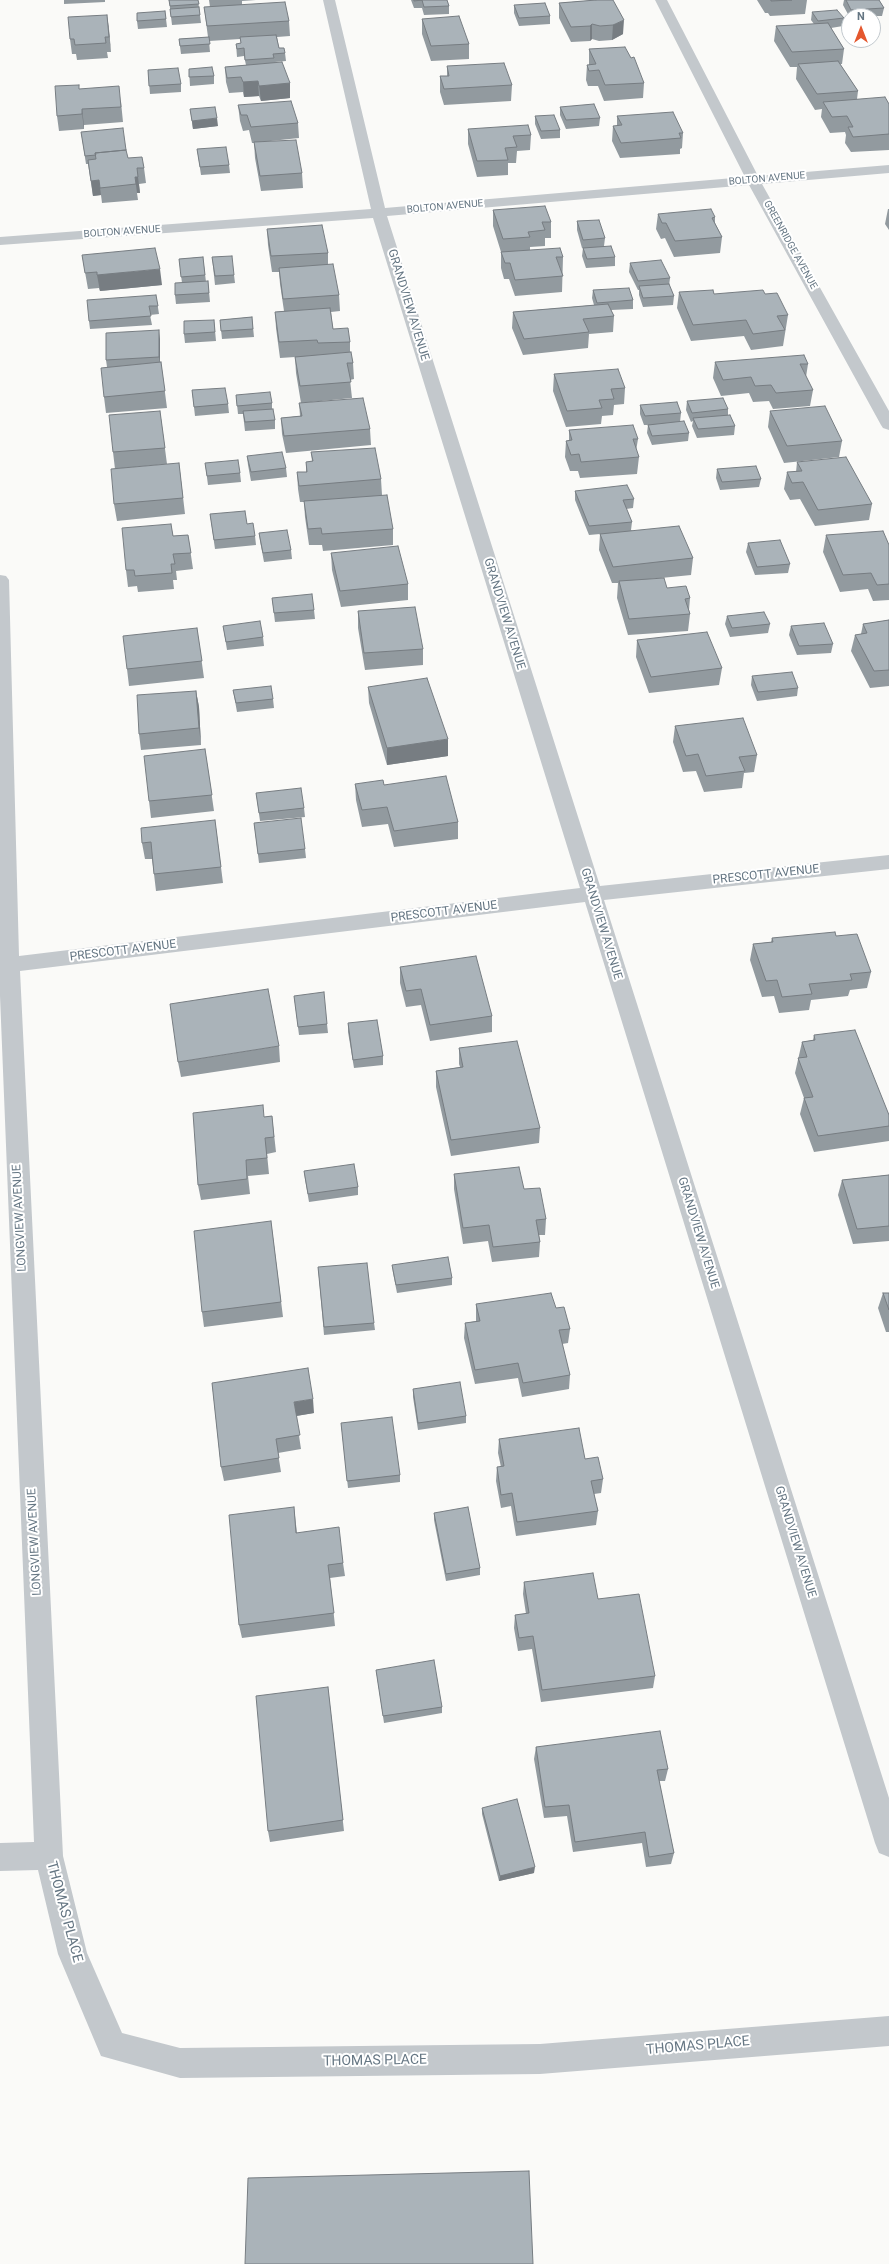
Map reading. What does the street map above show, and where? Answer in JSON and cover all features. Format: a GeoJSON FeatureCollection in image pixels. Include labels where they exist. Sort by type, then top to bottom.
{"type":"FeatureCollection","features":[{"type":"Feature","properties":{"kind":"street","name":"GRANDVIEW AVENUE"},"geometry":{"type":"LineString","coordinates":[[329,0],[379,213],[887,1832]]}},
{"type":"Feature","properties":{"kind":"street","name":"GREENRIDGE AVENUE"},"geometry":{"type":"LineString","coordinates":[[661,0],[754,181],[889,425]]}},
{"type":"Feature","properties":{"kind":"street","name":"BOLTON AVENUE"},"geometry":{"type":"LineString","coordinates":[[0,241],[379,213],[889,169]]}},
{"type":"Feature","properties":{"kind":"street","name":"LONGVIEW AVENUE"},"geometry":{"type":"LineString","coordinates":[[0,580],[4,966],[49,1856]]}},
{"type":"Feature","properties":{"kind":"street","name":"PRESCOTT AVENUE"},"geometry":{"type":"LineString","coordinates":[[4,966],[592,894],[889,862]]}},
{"type":"Feature","properties":{"kind":"street","name":"THOMAS PLACE"},"geometry":{"type":"LineString","coordinates":[[0,1857],[49,1856],[73,1954],[112,2045],[180,2063],[540,2059],[889,2031]]}},
{"type":"Feature","properties":{"kind":"building"},"geometry":{"type":"Polygon","coordinates":[[[169,0],[198,0],[199,4],[170,6],[169,0]]]}},
{"type":"Feature","properties":{"kind":"building"},"geometry":{"type":"Polygon","coordinates":[[[422,0],[447,0],[449,6],[424,7],[422,0]]]}},
{"type":"Feature","properties":{"kind":"building"},"geometry":{"type":"Polygon","coordinates":[[[613,0],[624,20],[613,25],[600,26],[592,24],[590,26],[571,27],[559,3],[613,0]]]}},
{"type":"Feature","properties":{"kind":"building"},"geometry":{"type":"Polygon","coordinates":[[[771,0],[792,0],[771,1],[771,0]]]}},
{"type":"Feature","properties":{"kind":"building"},"geometry":{"type":"Polygon","coordinates":[[[846,0],[879,0],[884,8],[881,8],[850,8],[846,0]]]}},
{"type":"Feature","properties":{"kind":"building"},"geometry":{"type":"Polygon","coordinates":[[[285,2],[289,21],[207,26],[204,7],[285,2]]]}},
{"type":"Feature","properties":{"kind":"building"},"geometry":{"type":"Polygon","coordinates":[[[545,3],[550,16],[519,18],[514,5],[545,3]]]}},
{"type":"Feature","properties":{"kind":"building"},"geometry":{"type":"Polygon","coordinates":[[[199,7],[200,15],[171,17],[170,9],[199,7]]]}},
{"type":"Feature","properties":{"kind":"building"},"geometry":{"type":"Polygon","coordinates":[[[837,10],[841,15],[841,18],[818,21],[812,12],[837,10]]]}},
{"type":"Feature","properties":{"kind":"building"},"geometry":{"type":"Polygon","coordinates":[[[165,11],[166,19],[137,21],[137,13],[165,11]]]}},
{"type":"Feature","properties":{"kind":"building"},"geometry":{"type":"Polygon","coordinates":[[[107,15],[109,37],[105,37],[106,43],[75,45],[74,39],[70,39],[68,17],[107,15]]]}},
{"type":"Feature","properties":{"kind":"building"},"geometry":{"type":"Polygon","coordinates":[[[459,16],[469,44],[431,46],[422,19],[459,16]]]}},
{"type":"Feature","properties":{"kind":"building"},"geometry":{"type":"Polygon","coordinates":[[[828,23],[841,44],[841,48],[844,49],[792,52],[776,26],[828,23]]]}},
{"type":"Feature","properties":{"kind":"building"},"geometry":{"type":"Polygon","coordinates":[[[276,35],[279,48],[284,48],[285,53],[273,54],[274,58],[245,60],[244,48],[237,49],[236,44],[241,43],[240,37],[276,35]]]}},
{"type":"Feature","properties":{"kind":"building"},"geometry":{"type":"Polygon","coordinates":[[[209,37],[210,44],[180,46],[179,39],[209,37]]]}},
{"type":"Feature","properties":{"kind":"building"},"geometry":{"type":"Polygon","coordinates":[[[625,47],[631,58],[634,57],[644,83],[605,85],[599,70],[589,71],[587,65],[596,64],[589,49],[625,47]]]}},
{"type":"Feature","properties":{"kind":"building"},"geometry":{"type":"Polygon","coordinates":[[[838,61],[858,91],[817,94],[798,64],[838,61]]]}},
{"type":"Feature","properties":{"kind":"building"},"geometry":{"type":"Polygon","coordinates":[[[282,62],[290,83],[259,86],[258,81],[243,82],[241,77],[227,78],[225,67],[282,62]]]}},
{"type":"Feature","properties":{"kind":"building"},"geometry":{"type":"Polygon","coordinates":[[[504,63],[512,85],[444,89],[440,76],[449,76],[447,66],[504,63]]]}},
{"type":"Feature","properties":{"kind":"building"},"geometry":{"type":"Polygon","coordinates":[[[212,67],[214,76],[189,77],[189,69],[212,67]]]}},
{"type":"Feature","properties":{"kind":"building"},"geometry":{"type":"Polygon","coordinates":[[[178,68],[181,84],[149,86],[148,70],[178,68]]]}},
{"type":"Feature","properties":{"kind":"building"},"geometry":{"type":"Polygon","coordinates":[[[79,85],[79,89],[119,86],[121,107],[82,109],[82,114],[57,116],[55,86],[79,85]]]}},
{"type":"Feature","properties":{"kind":"building"},"geometry":{"type":"Polygon","coordinates":[[[885,97],[889,104],[889,134],[853,137],[848,127],[853,127],[847,116],[832,117],[823,102],[885,97]]]}},
{"type":"Feature","properties":{"kind":"building"},"geometry":{"type":"Polygon","coordinates":[[[291,101],[298,123],[251,127],[247,115],[241,115],[238,105],[291,101]]]}},
{"type":"Feature","properties":{"kind":"building"},"geometry":{"type":"Polygon","coordinates":[[[594,104],[600,118],[566,120],[560,107],[594,104]]]}},
{"type":"Feature","properties":{"kind":"building"},"geometry":{"type":"Polygon","coordinates":[[[215,107],[217,118],[192,121],[190,109],[215,107]]]}},
{"type":"Feature","properties":{"kind":"building"},"geometry":{"type":"Polygon","coordinates":[[[673,112],[683,133],[679,133],[681,138],[621,143],[613,126],[622,125],[617,116],[673,112]]]}},
{"type":"Feature","properties":{"kind":"building"},"geometry":{"type":"Polygon","coordinates":[[[554,115],[560,130],[541,131],[535,116],[554,115]]]}},
{"type":"Feature","properties":{"kind":"building"},"geometry":{"type":"Polygon","coordinates":[[[528,125],[531,135],[513,136],[517,147],[505,148],[508,160],[477,161],[468,129],[528,125]]]}},
{"type":"Feature","properties":{"kind":"building"},"geometry":{"type":"Polygon","coordinates":[[[123,128],[126,150],[95,153],[96,155],[85,156],[81,132],[123,128]]]}},
{"type":"Feature","properties":{"kind":"building"},"geometry":{"type":"Polygon","coordinates":[[[296,140],[302,173],[260,176],[254,142],[296,140]]]}},
{"type":"Feature","properties":{"kind":"building"},"geometry":{"type":"Polygon","coordinates":[[[226,147],[229,165],[200,167],[197,149],[226,147]]]}},
{"type":"Feature","properties":{"kind":"building"},"geometry":{"type":"Polygon","coordinates":[[[126,150],[128,158],[142,157],[144,168],[137,168],[138,177],[135,177],[136,184],[100,188],[99,180],[91,181],[88,160],[96,159],[95,153],[126,150]]]}},
{"type":"Feature","properties":{"kind":"building"},"geometry":{"type":"Polygon","coordinates":[[[545,206],[551,222],[542,222],[545,230],[528,232],[530,237],[503,239],[493,210],[545,206]]]}},
{"type":"Feature","properties":{"kind":"building"},"geometry":{"type":"Polygon","coordinates":[[[711,209],[715,217],[712,218],[722,237],[675,241],[666,223],[662,223],[658,214],[711,209]]]}},
{"type":"Feature","properties":{"kind":"building"},"geometry":{"type":"Polygon","coordinates":[[[599,220],[605,238],[583,240],[577,221],[599,220]]]}},
{"type":"Feature","properties":{"kind":"building"},"geometry":{"type":"Polygon","coordinates":[[[322,225],[328,253],[271,256],[267,229],[322,225]]]}},
{"type":"Feature","properties":{"kind":"building"},"geometry":{"type":"Polygon","coordinates":[[[611,246],[615,257],[587,259],[583,248],[611,246]]]}},
{"type":"Feature","properties":{"kind":"building"},"geometry":{"type":"Polygon","coordinates":[[[155,248],[160,269],[97,275],[97,272],[85,273],[82,255],[155,248]]]}},
{"type":"Feature","properties":{"kind":"building"},"geometry":{"type":"Polygon","coordinates":[[[560,248],[563,257],[556,257],[563,276],[515,280],[510,263],[505,263],[501,252],[560,248]]]}},
{"type":"Feature","properties":{"kind":"building"},"geometry":{"type":"Polygon","coordinates":[[[232,256],[234,275],[215,276],[212,257],[232,256]]]}},
{"type":"Feature","properties":{"kind":"building"},"geometry":{"type":"Polygon","coordinates":[[[203,257],[205,275],[181,277],[179,259],[203,257]]]}},
{"type":"Feature","properties":{"kind":"building"},"geometry":{"type":"Polygon","coordinates":[[[661,260],[670,278],[638,281],[630,263],[661,260]]]}},
{"type":"Feature","properties":{"kind":"building"},"geometry":{"type":"Polygon","coordinates":[[[333,264],[339,295],[283,299],[279,268],[333,264]]]}},
{"type":"Feature","properties":{"kind":"building"},"geometry":{"type":"Polygon","coordinates":[[[208,281],[209,293],[175,295],[175,283],[208,281]]]}},
{"type":"Feature","properties":{"kind":"building"},"geometry":{"type":"Polygon","coordinates":[[[669,284],[674,296],[643,298],[639,286],[669,284]]]}},
{"type":"Feature","properties":{"kind":"building"},"geometry":{"type":"Polygon","coordinates":[[[629,288],[633,300],[597,303],[593,290],[629,288]]]}},
{"type":"Feature","properties":{"kind":"building"},"geometry":{"type":"Polygon","coordinates":[[[713,290],[714,294],[763,290],[765,294],[777,293],[788,315],[777,316],[785,330],[753,334],[746,320],[693,325],[679,292],[713,290]]]}},
{"type":"Feature","properties":{"kind":"building"},"geometry":{"type":"Polygon","coordinates":[[[156,295],[158,306],[149,306],[151,316],[89,321],[87,300],[156,295]]]}},
{"type":"Feature","properties":{"kind":"building"},"geometry":{"type":"Polygon","coordinates":[[[608,304],[614,316],[583,319],[589,332],[524,339],[513,312],[608,304]]]}},
{"type":"Feature","properties":{"kind":"building"},"geometry":{"type":"Polygon","coordinates":[[[330,308],[333,329],[348,328],[350,342],[318,343],[317,340],[279,342],[275,312],[330,308]]]}},
{"type":"Feature","properties":{"kind":"building"},"geometry":{"type":"Polygon","coordinates":[[[252,317],[253,329],[221,331],[220,320],[252,317]]]}},
{"type":"Feature","properties":{"kind":"building"},"geometry":{"type":"Polygon","coordinates":[[[214,320],[215,332],[184,334],[184,321],[214,320]]]}},
{"type":"Feature","properties":{"kind":"building"},"geometry":{"type":"Polygon","coordinates":[[[159,330],[159,357],[106,360],[106,333],[159,330]]]}},
{"type":"Feature","properties":{"kind":"building"},"geometry":{"type":"Polygon","coordinates":[[[351,352],[353,363],[347,363],[351,382],[300,386],[295,357],[351,352]]]}},
{"type":"Feature","properties":{"kind":"building"},"geometry":{"type":"Polygon","coordinates":[[[804,355],[808,364],[800,364],[813,390],[776,393],[771,385],[755,386],[751,377],[723,380],[715,362],[804,355]]]}},
{"type":"Feature","properties":{"kind":"building"},"geometry":{"type":"Polygon","coordinates":[[[161,362],[165,391],[104,397],[101,368],[161,362]]]}},
{"type":"Feature","properties":{"kind":"building"},"geometry":{"type":"Polygon","coordinates":[[[618,369],[625,388],[611,389],[614,399],[599,400],[602,408],[567,411],[554,374],[618,369]]]}},
{"type":"Feature","properties":{"kind":"building"},"geometry":{"type":"Polygon","coordinates":[[[225,388],[228,404],[194,407],[192,390],[225,388]]]}},
{"type":"Feature","properties":{"kind":"building"},"geometry":{"type":"Polygon","coordinates":[[[270,392],[272,403],[237,406],[236,395],[270,392]]]}},
{"type":"Feature","properties":{"kind":"building"},"geometry":{"type":"Polygon","coordinates":[[[363,398],[370,429],[284,436],[281,418],[302,416],[299,403],[363,398]]]}},
{"type":"Feature","properties":{"kind":"building"},"geometry":{"type":"Polygon","coordinates":[[[723,398],[728,409],[692,413],[687,401],[723,398]]]}},
{"type":"Feature","properties":{"kind":"building"},"geometry":{"type":"Polygon","coordinates":[[[677,402],[681,413],[645,416],[640,405],[677,402]]]}},
{"type":"Feature","properties":{"kind":"building"},"geometry":{"type":"Polygon","coordinates":[[[825,406],[842,441],[787,446],[770,411],[825,406]]]}},
{"type":"Feature","properties":{"kind":"building"},"geometry":{"type":"Polygon","coordinates":[[[273,409],[275,420],[245,422],[243,411],[273,409]]]}},
{"type":"Feature","properties":{"kind":"building"},"geometry":{"type":"Polygon","coordinates":[[[160,411],[165,448],[113,452],[109,415],[160,411]]]}},
{"type":"Feature","properties":{"kind":"building"},"geometry":{"type":"Polygon","coordinates":[[[730,415],[735,426],[698,429],[693,418],[730,415]]]}},
{"type":"Feature","properties":{"kind":"building"},"geometry":{"type":"Polygon","coordinates":[[[684,421],[689,433],[652,436],[648,425],[684,421]]]}},
{"type":"Feature","properties":{"kind":"building"},"geometry":{"type":"Polygon","coordinates":[[[633,425],[638,439],[633,439],[639,457],[581,462],[579,454],[571,455],[566,441],[572,440],[569,430],[633,425]]]}},
{"type":"Feature","properties":{"kind":"building"},"geometry":{"type":"Polygon","coordinates":[[[375,448],[381,479],[299,486],[297,472],[307,472],[306,462],[313,461],[311,452],[375,448]]]}},
{"type":"Feature","properties":{"kind":"building"},"geometry":{"type":"Polygon","coordinates":[[[282,452],[286,468],[251,472],[247,456],[282,452]]]}},
{"type":"Feature","properties":{"kind":"building"},"geometry":{"type":"Polygon","coordinates":[[[846,457],[872,504],[818,510],[803,482],[792,483],[787,472],[802,471],[797,462],[846,457]]]}},
{"type":"Feature","properties":{"kind":"building"},"geometry":{"type":"Polygon","coordinates":[[[238,460],[240,473],[207,476],[205,463],[238,460]]]}},
{"type":"Feature","properties":{"kind":"building"},"geometry":{"type":"Polygon","coordinates":[[[179,463],[183,498],[114,504],[111,469],[179,463]]]}},
{"type":"Feature","properties":{"kind":"building"},"geometry":{"type":"Polygon","coordinates":[[[756,466],[761,479],[722,482],[717,469],[756,466]]]}},
{"type":"Feature","properties":{"kind":"building"},"geometry":{"type":"Polygon","coordinates":[[[627,485],[634,499],[623,500],[632,522],[589,526],[575,491],[627,485]]]}},
{"type":"Feature","properties":{"kind":"building"},"geometry":{"type":"Polygon","coordinates":[[[387,495],[393,529],[322,534],[321,528],[308,529],[304,501],[387,495]]]}},
{"type":"Feature","properties":{"kind":"building"},"geometry":{"type":"Polygon","coordinates":[[[245,511],[247,524],[253,523],[255,536],[214,540],[210,514],[245,511]]]}},
{"type":"Feature","properties":{"kind":"building"},"geometry":{"type":"Polygon","coordinates":[[[171,524],[173,536],[188,535],[191,553],[173,554],[175,564],[171,564],[172,573],[135,576],[134,570],[126,570],[122,528],[171,524]]]}},
{"type":"Feature","properties":{"kind":"building"},"geometry":{"type":"Polygon","coordinates":[[[679,526],[693,558],[613,567],[600,534],[679,526]]]}},
{"type":"Feature","properties":{"kind":"building"},"geometry":{"type":"Polygon","coordinates":[[[287,530],[291,550],[263,553],[259,533],[287,530]]]}},
{"type":"Feature","properties":{"kind":"building"},"geometry":{"type":"Polygon","coordinates":[[[883,531],[889,545],[889,584],[877,585],[871,573],[843,575],[826,535],[883,531]]]}},
{"type":"Feature","properties":{"kind":"building"},"geometry":{"type":"Polygon","coordinates":[[[780,540],[790,564],[757,567],[748,543],[780,540]]]}},
{"type":"Feature","properties":{"kind":"building"},"geometry":{"type":"Polygon","coordinates":[[[398,546],[408,584],[340,591],[331,553],[398,546]]]}},
{"type":"Feature","properties":{"kind":"building"},"geometry":{"type":"Polygon","coordinates":[[[664,578],[667,588],[686,586],[690,598],[685,599],[690,614],[629,619],[619,581],[664,578]]]}},
{"type":"Feature","properties":{"kind":"building"},"geometry":{"type":"Polygon","coordinates":[[[312,594],[314,610],[274,613],[272,598],[312,594]]]}},
{"type":"Feature","properties":{"kind":"building"},"geometry":{"type":"Polygon","coordinates":[[[415,607],[423,649],[364,653],[358,611],[415,607]]]}},
{"type":"Feature","properties":{"kind":"building"},"geometry":{"type":"Polygon","coordinates":[[[764,612],[770,624],[732,628],[727,616],[764,612]]]}},
{"type":"Feature","properties":{"kind":"building"},"geometry":{"type":"Polygon","coordinates":[[[889,620],[889,670],[874,671],[855,635],[867,633],[863,624],[889,620]]]}},
{"type":"Feature","properties":{"kind":"building"},"geometry":{"type":"Polygon","coordinates":[[[260,621],[263,637],[226,642],[223,626],[260,621]]]}},
{"type":"Feature","properties":{"kind":"building"},"geometry":{"type":"Polygon","coordinates":[[[824,623],[833,644],[799,646],[791,626],[824,623]]]}},
{"type":"Feature","properties":{"kind":"building"},"geometry":{"type":"Polygon","coordinates":[[[197,628],[202,661],[127,669],[123,636],[197,628]]]}},
{"type":"Feature","properties":{"kind":"building"},"geometry":{"type":"Polygon","coordinates":[[[707,632],[722,668],[651,677],[637,640],[707,632]]]}},
{"type":"Feature","properties":{"kind":"building"},"geometry":{"type":"Polygon","coordinates":[[[792,672],[798,688],[758,692],[752,676],[792,672]]]}},
{"type":"Feature","properties":{"kind":"building"},"geometry":{"type":"Polygon","coordinates":[[[427,678],[448,739],[387,748],[368,687],[427,678]]]}},
{"type":"Feature","properties":{"kind":"building"},"geometry":{"type":"Polygon","coordinates":[[[271,686],[273,699],[236,703],[233,690],[271,686]]]}},
{"type":"Feature","properties":{"kind":"building"},"geometry":{"type":"Polygon","coordinates":[[[196,691],[199,728],[139,734],[137,695],[196,691]]]}},
{"type":"Feature","properties":{"kind":"building"},"geometry":{"type":"Polygon","coordinates":[[[743,718],[757,755],[739,757],[745,771],[706,776],[698,754],[686,756],[675,726],[743,718]]]}},
{"type":"Feature","properties":{"kind":"building"},"geometry":{"type":"Polygon","coordinates":[[[205,749],[212,795],[149,801],[144,756],[205,749]]]}},
{"type":"Feature","properties":{"kind":"building"},"geometry":{"type":"Polygon","coordinates":[[[446,776],[458,822],[394,831],[387,807],[362,810],[355,784],[383,780],[384,785],[446,776]]]}},
{"type":"Feature","properties":{"kind":"building"},"geometry":{"type":"Polygon","coordinates":[[[301,788],[304,808],[259,813],[256,793],[301,788]]]}},
{"type":"Feature","properties":{"kind":"building"},"geometry":{"type":"Polygon","coordinates":[[[301,818],[305,849],[258,854],[254,823],[301,818]]]}},
{"type":"Feature","properties":{"kind":"building"},"geometry":{"type":"Polygon","coordinates":[[[215,820],[221,867],[154,874],[151,842],[142,843],[141,828],[215,820]]]}},
{"type":"Feature","properties":{"kind":"building"},"geometry":{"type":"Polygon","coordinates":[[[835,932],[836,936],[857,934],[871,972],[850,974],[852,980],[809,984],[812,994],[782,997],[777,980],[766,981],[753,944],[773,942],[772,938],[835,932]]]}},
{"type":"Feature","properties":{"kind":"building"},"geometry":{"type":"Polygon","coordinates":[[[476,956],[492,1016],[430,1025],[421,989],[406,991],[400,967],[476,956]]]}},
{"type":"Feature","properties":{"kind":"building"},"geometry":{"type":"Polygon","coordinates":[[[268,989],[279,1046],[178,1062],[170,1004],[268,989]]]}},
{"type":"Feature","properties":{"kind":"building"},"geometry":{"type":"Polygon","coordinates":[[[324,992],[327,1024],[298,1027],[294,996],[324,992]]]}},
{"type":"Feature","properties":{"kind":"building"},"geometry":{"type":"Polygon","coordinates":[[[377,1020],[383,1056],[353,1060],[348,1023],[377,1020]]]}},
{"type":"Feature","properties":{"kind":"building"},"geometry":{"type":"Polygon","coordinates":[[[855,1030],[889,1115],[889,1126],[818,1136],[804,1098],[813,1097],[798,1058],[807,1057],[802,1042],[815,1040],[814,1035],[855,1030]]]}},
{"type":"Feature","properties":{"kind":"building"},"geometry":{"type":"Polygon","coordinates":[[[517,1041],[540,1128],[451,1140],[436,1071],[463,1067],[459,1048],[517,1041]]]}},
{"type":"Feature","properties":{"kind":"building"},"geometry":{"type":"Polygon","coordinates":[[[263,1105],[264,1117],[272,1116],[274,1137],[265,1138],[267,1158],[246,1160],[247,1179],[198,1185],[193,1113],[263,1105]]]}},
{"type":"Feature","properties":{"kind":"building"},"geometry":{"type":"Polygon","coordinates":[[[354,1164],[358,1187],[308,1194],[304,1171],[354,1164]]]}},
{"type":"Feature","properties":{"kind":"building"},"geometry":{"type":"Polygon","coordinates":[[[519,1167],[524,1189],[540,1188],[546,1219],[536,1220],[540,1242],[493,1247],[489,1225],[463,1228],[454,1174],[519,1167]]]}},
{"type":"Feature","properties":{"kind":"building"},"geometry":{"type":"Polygon","coordinates":[[[889,1175],[889,1226],[857,1229],[842,1180],[889,1175]]]}},
{"type":"Feature","properties":{"kind":"building"},"geometry":{"type":"Polygon","coordinates":[[[271,1221],[281,1302],[202,1312],[194,1231],[271,1221]]]}},
{"type":"Feature","properties":{"kind":"building"},"geometry":{"type":"Polygon","coordinates":[[[448,1257],[452,1278],[396,1285],[392,1265],[448,1257]]]}},
{"type":"Feature","properties":{"kind":"building"},"geometry":{"type":"Polygon","coordinates":[[[367,1263],[374,1323],[324,1327],[318,1267],[367,1263]]]}},
{"type":"Feature","properties":{"kind":"building"},"geometry":{"type":"Polygon","coordinates":[[[551,1293],[556,1308],[564,1307],[570,1329],[559,1330],[570,1375],[523,1383],[518,1363],[475,1370],[465,1323],[480,1321],[476,1304],[551,1293]]]}},
{"type":"Feature","properties":{"kind":"building"},"geometry":{"type":"Polygon","coordinates":[[[883,1293],[889,1293],[889,1310],[883,1293]]]}},
{"type":"Feature","properties":{"kind":"building"},"geometry":{"type":"Polygon","coordinates":[[[308,1368],[313,1399],[294,1402],[300,1435],[276,1439],[279,1458],[221,1467],[212,1383],[308,1368]]]}},
{"type":"Feature","properties":{"kind":"building"},"geometry":{"type":"Polygon","coordinates":[[[460,1382],[466,1416],[418,1423],[413,1389],[460,1382]]]}},
{"type":"Feature","properties":{"kind":"building"},"geometry":{"type":"Polygon","coordinates":[[[392,1417],[400,1475],[347,1481],[341,1423],[392,1417]]]}},
{"type":"Feature","properties":{"kind":"building"},"geometry":{"type":"Polygon","coordinates":[[[579,1428],[585,1459],[598,1457],[603,1479],[591,1481],[598,1511],[517,1522],[512,1493],[501,1495],[497,1467],[504,1466],[499,1439],[579,1428]]]}},
{"type":"Feature","properties":{"kind":"building"},"geometry":{"type":"Polygon","coordinates":[[[294,1507],[296,1533],[339,1527],[343,1563],[328,1565],[334,1613],[239,1625],[229,1515],[294,1507]]]}},
{"type":"Feature","properties":{"kind":"building"},"geometry":{"type":"Polygon","coordinates":[[[468,1507],[480,1568],[446,1574],[434,1513],[468,1507]]]}},
{"type":"Feature","properties":{"kind":"building"},"geometry":{"type":"Polygon","coordinates":[[[593,1573],[598,1599],[639,1594],[655,1676],[542,1690],[533,1636],[519,1638],[515,1615],[529,1613],[524,1582],[593,1573]]]}},
{"type":"Feature","properties":{"kind":"building"},"geometry":{"type":"Polygon","coordinates":[[[434,1660],[442,1707],[383,1716],[376,1670],[434,1660]]]}},
{"type":"Feature","properties":{"kind":"building"},"geometry":{"type":"Polygon","coordinates":[[[328,1687],[343,1820],[268,1831],[256,1696],[328,1687]]]}},
{"type":"Feature","properties":{"kind":"building"},"geometry":{"type":"Polygon","coordinates":[[[660,1731],[668,1769],[657,1770],[674,1853],[649,1857],[645,1832],[575,1842],[569,1805],[545,1807],[536,1747],[660,1731]]]}},
{"type":"Feature","properties":{"kind":"building"},"geometry":{"type":"Polygon","coordinates":[[[517,1799],[535,1867],[500,1876],[482,1808],[517,1799]]]}},
{"type":"Feature","properties":{"kind":"building"},"geometry":{"type":"Polygon","coordinates":[[[529,2171],[533,2264],[245,2264],[248,2178],[529,2171]]]}}]}
